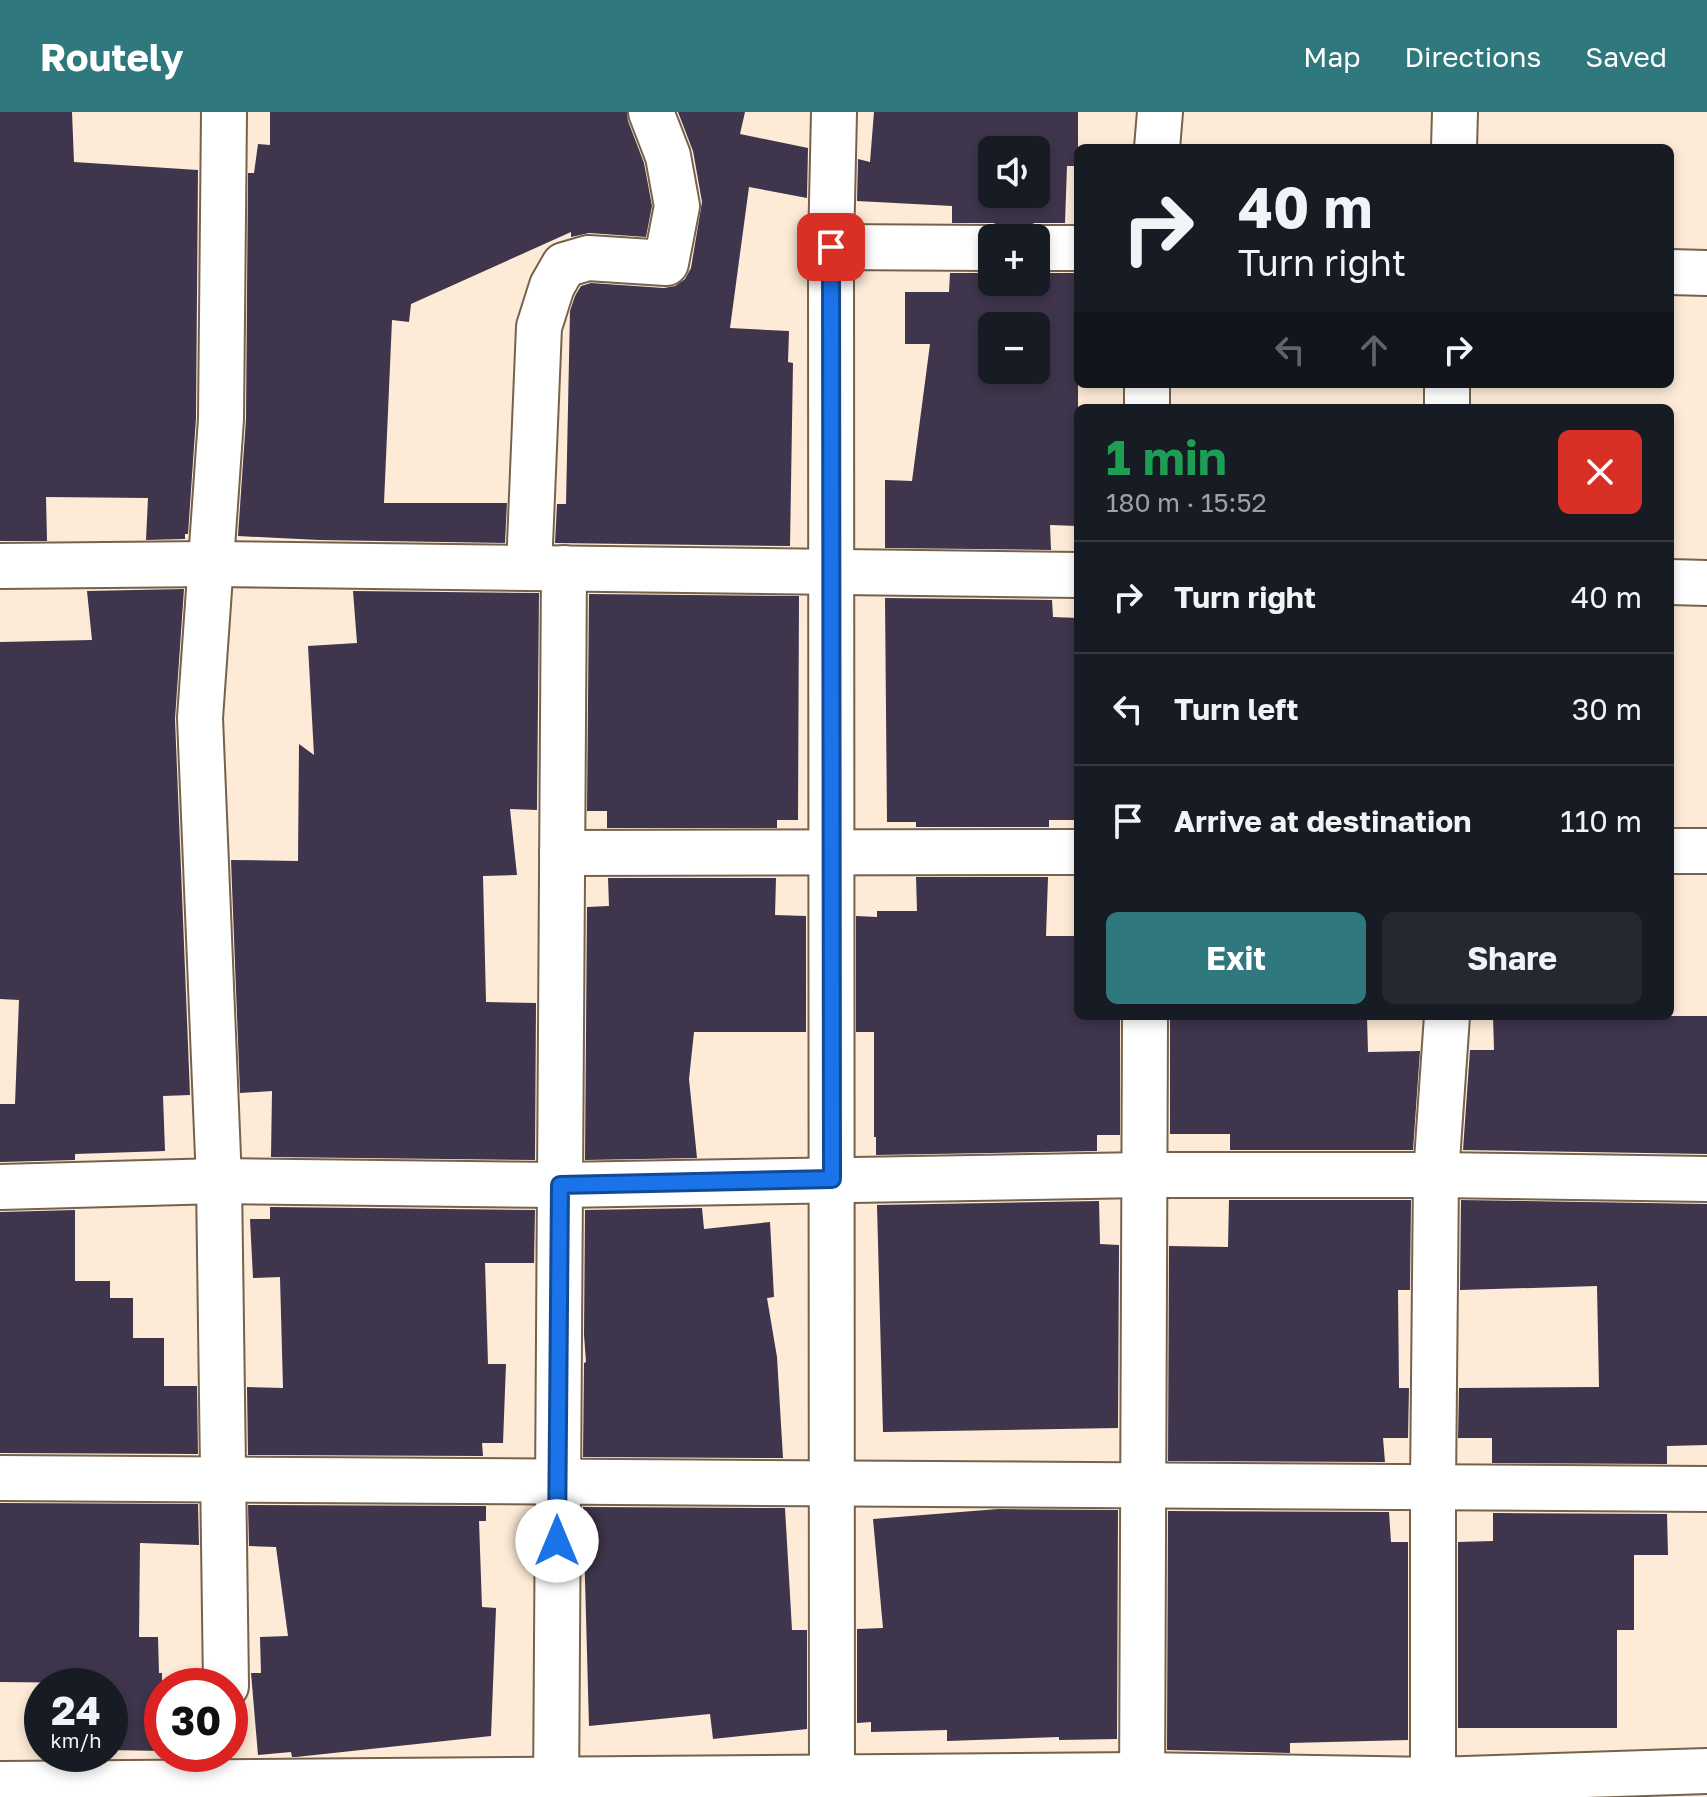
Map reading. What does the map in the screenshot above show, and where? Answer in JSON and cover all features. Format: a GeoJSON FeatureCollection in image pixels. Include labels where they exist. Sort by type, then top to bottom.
{"type":"FeatureCollection","features":[{"type":"Feature","properties":{"kind":"street"},"geometry":{"type":"LineString","coordinates":[[224,112],[221,419],[200,718],[219,1181],[226,1668]]}},
{"type":"Feature","properties":{"kind":"street"},"geometry":{"type":"LineString","coordinates":[[556,1788],[562,853],[546,568],[539,327],[552,286],[564,265],[588,258],[666,263],[677,206],[668,156],[651,112]]}},
{"type":"Feature","properties":{"kind":"street"},"geometry":{"type":"LineString","coordinates":[[832,1787],[831,247],[834,112]]}},
{"type":"Feature","properties":{"kind":"street"},"geometry":{"type":"LineString","coordinates":[[1157,144],[1160,112]]}},
{"type":"Feature","properties":{"kind":"street"},"geometry":{"type":"LineString","coordinates":[[1454,144],[1455,112]]}},
{"type":"Feature","properties":{"kind":"street"},"geometry":{"type":"LineString","coordinates":[[831,247],[978,248]]}},
{"type":"Feature","properties":{"kind":"street"},"geometry":{"type":"LineString","coordinates":[[1050,248],[1074,248]]}},
{"type":"Feature","properties":{"kind":"street"},"geometry":{"type":"LineString","coordinates":[[1674,272],[1707,273]]}},
{"type":"Feature","properties":{"kind":"street"},"geometry":{"type":"LineString","coordinates":[[0,566],[211,564],[1074,575]]}},
{"type":"Feature","properties":{"kind":"street"},"geometry":{"type":"LineString","coordinates":[[1674,582],[1707,583]]}},
{"type":"Feature","properties":{"kind":"street"},"geometry":{"type":"LineString","coordinates":[[1674,851],[1707,851]]}},
{"type":"Feature","properties":{"kind":"street"},"geometry":{"type":"LineString","coordinates":[[562,853],[1074,852]]}},
{"type":"Feature","properties":{"kind":"street"},"geometry":{"type":"LineString","coordinates":[[1142,1786],[1145,1020]]}},
{"type":"Feature","properties":{"kind":"street"},"geometry":{"type":"LineString","coordinates":[[1433,1788],[1436,1175],[1447,1020]]}},
{"type":"Feature","properties":{"kind":"street"},"geometry":{"type":"LineString","coordinates":[[0,1187],[219,1181],[560,1185],[1144,1175],[1707,1179]]}},
{"type":"Feature","properties":{"kind":"street"},"geometry":{"type":"LineString","coordinates":[[0,1478],[1707,1489]]}},
{"type":"Feature","properties":{"kind":"street"},"geometry":{"type":"LineString","coordinates":[[0,1784],[227,1778],[556,1788],[1433,1788],[1707,1771]]}},
{"type":"Feature","properties":{"kind":"building"},"geometry":{"type":"Polygon","coordinates":[[[0,112],[72,112],[74,162],[198,170],[196,418],[188,534],[185,534],[185,539],[146,540],[148,498],[46,497],[47,541],[0,541],[0,112]]]}},
{"type":"Feature","properties":{"kind":"building"},"geometry":{"type":"Polygon","coordinates":[[[270,112],[627,112],[644,163],[652,206],[646,237],[589,233],[571,237],[571,232],[411,304],[409,322],[392,320],[384,503],[507,503],[505,543],[238,536],[246,419],[248,173],[254,173],[258,144],[270,145],[270,112]]]}},
{"type":"Feature","properties":{"kind":"building"},"geometry":{"type":"Polygon","coordinates":[[[678,112],[745,112],[740,134],[808,148],[807,198],[749,187],[730,328],[789,331],[788,362],[793,363],[790,546],[555,543],[557,504],[566,504],[570,311],[575,296],[581,286],[591,283],[675,286],[685,279],[691,268],[702,202],[693,151],[678,112]]]}},
{"type":"Feature","properties":{"kind":"building"},"geometry":{"type":"Polygon","coordinates":[[[874,112],[1078,112],[1074,166],[1067,166],[1065,223],[952,223],[952,206],[857,201],[858,159],[870,162],[874,112]]]}},
{"type":"Feature","properties":{"kind":"building"},"geometry":{"type":"Polygon","coordinates":[[[950,273],[978,273],[978,296],[1050,296],[1050,273],[1074,273],[1074,388],[1078,388],[1078,404],[1074,404],[1074,526],[1050,525],[1051,550],[885,548],[885,480],[912,481],[930,344],[905,344],[905,292],[949,292],[950,273]]]}},
{"type":"Feature","properties":{"kind":"building"},"geometry":{"type":"Polygon","coordinates":[[[184,589],[175,719],[190,1095],[163,1096],[165,1151],[75,1154],[75,1160],[0,1162],[0,1104],[15,1104],[19,1000],[0,999],[0,642],[92,640],[87,591],[184,589]]]}},
{"type":"Feature","properties":{"kind":"building"},"geometry":{"type":"Polygon","coordinates":[[[353,591],[539,593],[537,810],[510,809],[517,875],[483,876],[486,1002],[536,1003],[535,1160],[271,1157],[272,1091],[240,1093],[231,860],[298,861],[299,744],[314,755],[308,646],[357,643],[353,591]]]}},
{"type":"Feature","properties":{"kind":"building"},"geometry":{"type":"Polygon","coordinates":[[[589,594],[799,596],[798,820],[777,820],[777,828],[607,828],[607,811],[587,811],[589,594]]]}},
{"type":"Feature","properties":{"kind":"building"},"geometry":{"type":"Polygon","coordinates":[[[885,598],[1052,600],[1053,617],[1074,618],[1074,820],[1049,820],[1049,827],[916,827],[916,822],[887,822],[885,598]]]}},
{"type":"Feature","properties":{"kind":"building"},"geometry":{"type":"Polygon","coordinates":[[[916,877],[1048,877],[1046,936],[1074,936],[1074,1020],[1120,1020],[1120,1135],[1097,1135],[1097,1151],[876,1155],[874,1032],[856,1032],[856,916],[877,917],[877,911],[917,911],[916,877]]]}},
{"type":"Feature","properties":{"kind":"building"},"geometry":{"type":"Polygon","coordinates":[[[608,878],[776,878],[775,915],[806,916],[806,1032],[694,1032],[689,1079],[697,1158],[585,1160],[587,907],[609,906],[608,878]]]}},
{"type":"Feature","properties":{"kind":"building"},"geometry":{"type":"Polygon","coordinates":[[[1674,1016],[1707,1016],[1707,1154],[1463,1150],[1470,1050],[1494,1050],[1493,1020],[1674,1020],[1674,1016]]]}},
{"type":"Feature","properties":{"kind":"building"},"geometry":{"type":"Polygon","coordinates":[[[1170,1020],[1367,1020],[1368,1052],[1420,1051],[1413,1150],[1230,1150],[1230,1134],[1170,1134],[1170,1020]]]}},
{"type":"Feature","properties":{"kind":"building"},"geometry":{"type":"Polygon","coordinates":[[[1229,1200],[1411,1200],[1410,1290],[1398,1290],[1399,1388],[1409,1388],[1408,1438],[1383,1438],[1385,1462],[1168,1461],[1169,1246],[1228,1247],[1229,1200]]]}},
{"type":"Feature","properties":{"kind":"building"},"geometry":{"type":"Polygon","coordinates":[[[1461,1200],[1707,1204],[1707,1445],[1667,1446],[1667,1464],[1492,1463],[1492,1438],[1458,1438],[1459,1388],[1599,1387],[1597,1286],[1460,1290],[1461,1200]]]}},
{"type":"Feature","properties":{"kind":"building"},"geometry":{"type":"Polygon","coordinates":[[[1099,1201],[1100,1244],[1119,1245],[1118,1428],[883,1432],[877,1205],[1099,1201]]]}},
{"type":"Feature","properties":{"kind":"building"},"geometry":{"type":"Polygon","coordinates":[[[270,1207],[535,1210],[534,1263],[485,1263],[488,1364],[506,1364],[503,1443],[482,1443],[483,1456],[248,1455],[247,1387],[283,1388],[280,1277],[253,1278],[250,1219],[270,1219],[270,1207]]]}},
{"type":"Feature","properties":{"kind":"building"},"geometry":{"type":"Polygon","coordinates":[[[702,1208],[704,1229],[770,1222],[774,1297],[767,1298],[777,1357],[783,1458],[583,1457],[585,1210],[702,1208]]]}},
{"type":"Feature","properties":{"kind":"building"},"geometry":{"type":"Polygon","coordinates":[[[75,1210],[75,1281],[110,1281],[110,1298],[133,1298],[133,1338],[164,1338],[164,1386],[197,1386],[198,1454],[0,1453],[0,1212],[75,1210]]]}},
{"type":"Feature","properties":{"kind":"building"},"geometry":{"type":"Polygon","coordinates":[[[0,1503],[198,1504],[199,1545],[140,1543],[139,1637],[158,1637],[159,1668],[144,1668],[144,1751],[128,1750],[128,1668],[24,1668],[24,1682],[0,1682],[0,1503]]]}},
{"type":"Feature","properties":{"kind":"building"},"geometry":{"type":"Polygon","coordinates":[[[248,1505],[486,1506],[486,1521],[479,1521],[482,1607],[496,1608],[491,1736],[296,1757],[292,1757],[291,1752],[258,1755],[251,1673],[261,1673],[260,1637],[288,1636],[276,1547],[249,1546],[248,1505]]]}},
{"type":"Feature","properties":{"kind":"building"},"geometry":{"type":"Polygon","coordinates":[[[583,1507],[785,1508],[792,1630],[807,1630],[807,1729],[713,1739],[710,1714],[589,1726],[583,1507]]]}},
{"type":"Feature","properties":{"kind":"building"},"geometry":{"type":"Polygon","coordinates":[[[998,1509],[1118,1510],[1117,1739],[1059,1740],[1059,1737],[947,1741],[947,1730],[871,1732],[871,1722],[857,1723],[857,1629],[883,1628],[873,1519],[998,1509]]]}},
{"type":"Feature","properties":{"kind":"building"},"geometry":{"type":"Polygon","coordinates":[[[1168,1511],[1389,1512],[1391,1542],[1408,1542],[1408,1740],[1290,1743],[1290,1753],[1167,1750],[1168,1511]]]}},
{"type":"Feature","properties":{"kind":"building"},"geometry":{"type":"Polygon","coordinates":[[[1493,1513],[1667,1514],[1668,1555],[1634,1555],[1634,1630],[1617,1630],[1617,1728],[1458,1728],[1458,1542],[1493,1541],[1493,1513]]]}},
{"type":"Feature","properties":{"kind":"route"},"geometry":{"type":"LineString","coordinates":[[557,1541],[560,1185],[832,1179],[831,247]]}}]}
